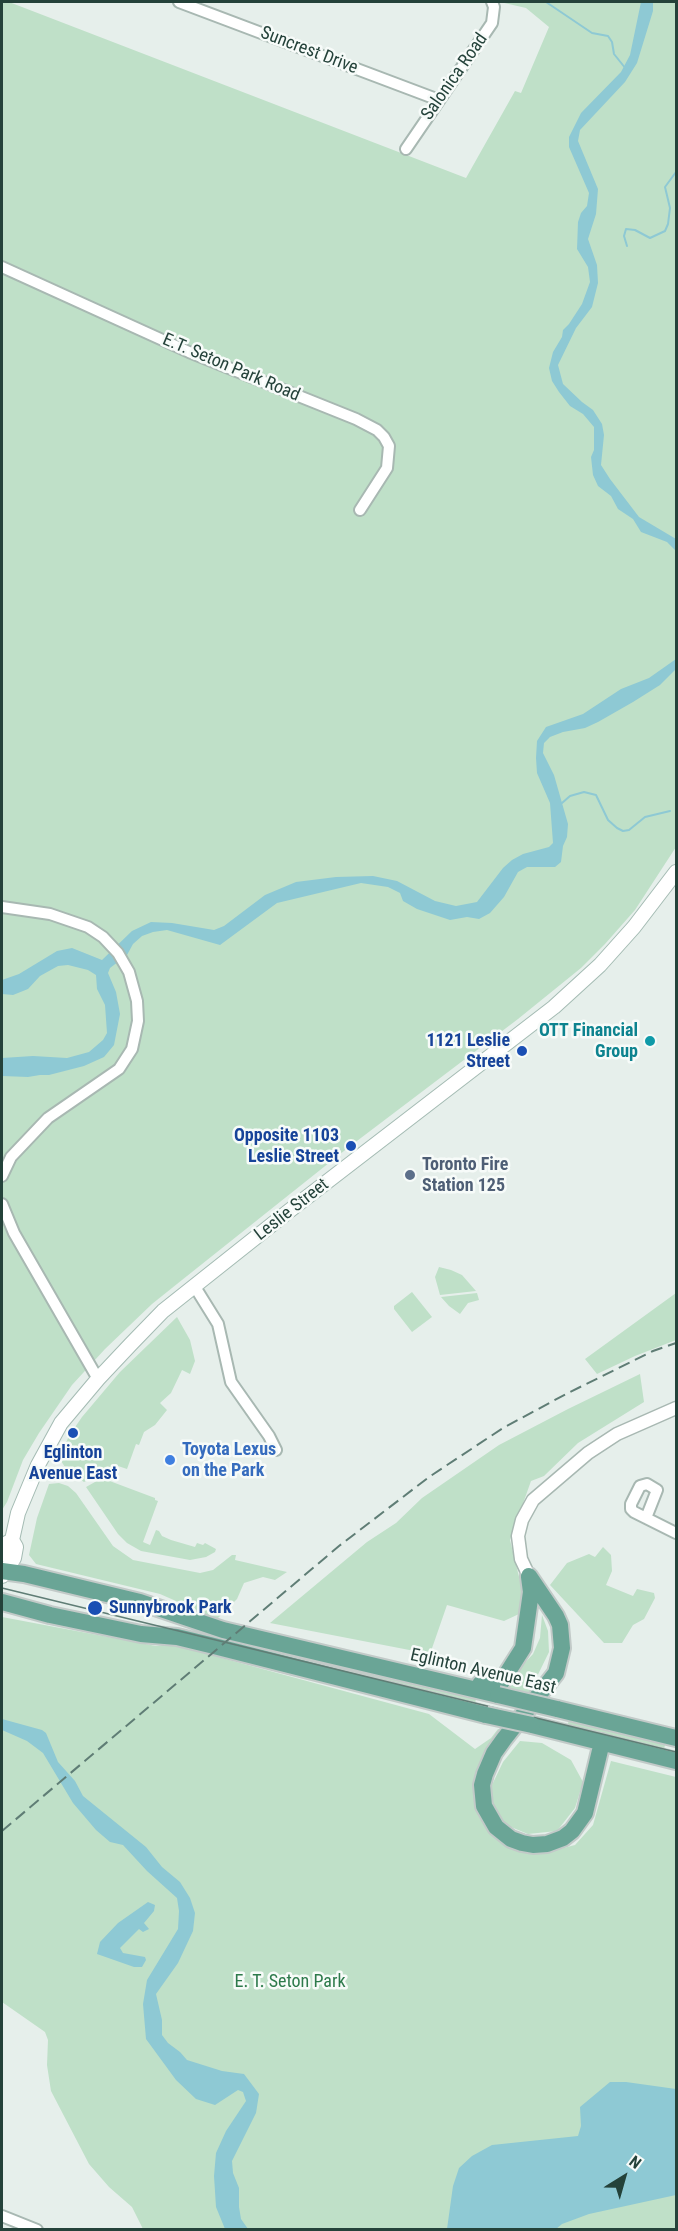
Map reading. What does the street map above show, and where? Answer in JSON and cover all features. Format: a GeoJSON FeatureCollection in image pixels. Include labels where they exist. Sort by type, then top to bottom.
{"type":"FeatureCollection","features":[{"type":"Feature","properties":{"kind":"main road","name":"Leslie Street"},"geometry":{"type":"LineString","coordinates":[[2,1571],[14,1558],[16,1547],[12,1540],[18,1513],[38,1465],[61,1424],[98,1379],[163,1311],[554,1007],[600,965],[634,927],[676,872]]}},
{"type":"Feature","properties":{"kind":"main road","name":"Leslie Street"},"geometry":{"type":"LineString","coordinates":[[2,1554],[5,1544],[12,1540]]}},
{"type":"Feature","properties":{"kind":"main road","name":"Eglinton Avenue East"},"geometry":{"type":"LineString","coordinates":[[2,1571],[24,1574],[140,1602],[222,1630],[676,1738]]}},
{"type":"Feature","properties":{"kind":"main road"},"geometry":{"type":"LineString","coordinates":[[389,1670],[426,1674],[493,1687],[499,1686],[523,1648],[531,1592],[529,1576]]}},
{"type":"Feature","properties":{"kind":"main road"},"geometry":{"type":"LineString","coordinates":[[529,1576],[556,1616],[560,1625],[562,1648],[556,1673],[499,1746],[485,1774],[482,1785],[484,1806],[496,1827],[511,1839],[533,1845],[547,1844],[563,1838],[572,1831],[585,1813],[602,1742]]}},
{"type":"Feature","properties":{"kind":"main road"},"geometry":{"type":"LineString","coordinates":[[2,1602],[50,1615],[141,1634],[177,1637],[199,1642],[676,1761]]}},
{"type":"Feature","properties":{"kind":"street","name":"Suncrest Drive"},"geometry":{"type":"LineString","coordinates":[[179,2],[439,100]]}},
{"type":"Feature","properties":{"kind":"street","name":"Salonica Road"},"geometry":{"type":"LineString","coordinates":[[406,149],[492,23],[494,15],[492,2]]}},
{"type":"Feature","properties":{"kind":"street","name":"E.T. Seton Park Road"},"geometry":{"type":"LineString","coordinates":[[2,267],[189,352],[356,419],[377,430],[389,446],[387,468],[360,510]]}},
{"type":"Feature","properties":{"kind":"street"},"geometry":{"type":"LineString","coordinates":[[2,907],[35,911],[73,921],[95,931],[114,948],[122,959],[129,972],[138,1010],[136,1037],[129,1055],[115,1073],[48,1118],[11,1157],[2,1176]]}},
{"type":"Feature","properties":{"kind":"street"},"geometry":{"type":"LineString","coordinates":[[2,1204],[14,1233],[98,1379]]}},
{"type":"Feature","properties":{"kind":"street"},"geometry":{"type":"LineString","coordinates":[[195,1287],[218,1324],[231,1382],[269,1436],[276,1450]]}},
{"type":"Feature","properties":{"kind":"street"},"geometry":{"type":"LineString","coordinates":[[529,1576],[521,1559],[518,1544],[520,1527],[533,1500],[588,1453],[617,1434],[676,1408]]}},
{"type":"Feature","properties":{"kind":"street"},"geometry":{"type":"LineString","coordinates":[[646,1518],[676,1533]]}},
{"type":"Feature","properties":{"kind":"street"},"geometry":{"type":"LineString","coordinates":[[2,2216],[37,2229]]}},
{"type":"Feature","properties":{"kind":"green space"},"geometry":{"type":"Polygon","coordinates":[[[2,2],[9,2],[466,178],[515,91],[521,93],[549,27],[526,8],[500,2],[676,2],[676,847],[635,910],[581,968],[518,1019],[349,1147],[152,1304],[105,1349],[72,1385],[39,1433],[23,1460],[2,1510],[2,2]]]}},
{"type":"Feature","properties":{"kind":"green space"},"geometry":{"type":"Polygon","coordinates":[[[439,1267],[462,1275],[476,1291],[440,1295],[435,1277],[439,1267]]]}},
{"type":"Feature","properties":{"kind":"green space"},"geometry":{"type":"Polygon","coordinates":[[[412,1292],[432,1317],[412,1332],[394,1306],[412,1292]]]}},
{"type":"Feature","properties":{"kind":"green space"},"geometry":{"type":"Polygon","coordinates":[[[477,1293],[479,1300],[468,1303],[460,1314],[441,1297],[477,1293]]]}},
{"type":"Feature","properties":{"kind":"green space"},"geometry":{"type":"Polygon","coordinates":[[[676,1293],[676,1340],[597,1374],[585,1359],[676,1293]]]}},
{"type":"Feature","properties":{"kind":"green space"},"geometry":{"type":"Polygon","coordinates":[[[177,1317],[190,1340],[195,1361],[190,1374],[182,1370],[171,1393],[160,1403],[167,1410],[155,1425],[144,1432],[139,1445],[136,1444],[127,1469],[115,1465],[113,1476],[96,1476],[84,1482],[67,1470],[59,1458],[69,1436],[120,1372],[177,1317]]]}},
{"type":"Feature","properties":{"kind":"green space"},"geometry":{"type":"Polygon","coordinates":[[[640,1374],[644,1402],[578,1443],[544,1476],[531,1481],[510,1540],[522,1589],[519,1614],[504,1621],[447,1605],[430,1654],[270,1623],[367,1542],[396,1523],[422,1498],[499,1445],[640,1374]]]}},
{"type":"Feature","properties":{"kind":"green space"},"geometry":{"type":"Polygon","coordinates":[[[107,1480],[158,1501],[143,1542],[150,1545],[156,1530],[171,1540],[195,1547],[197,1543],[203,1545],[205,1543],[216,1549],[215,1552],[206,1557],[190,1560],[141,1551],[127,1543],[118,1534],[86,1487],[95,1482],[107,1480]]]}},
{"type":"Feature","properties":{"kind":"green space"},"geometry":{"type":"Polygon","coordinates":[[[59,1483],[68,1486],[76,1493],[113,1546],[133,1560],[200,1573],[213,1570],[232,1555],[236,1555],[235,1560],[287,1572],[275,1580],[263,1577],[244,1583],[237,1599],[217,1619],[160,1594],[36,1564],[29,1555],[37,1518],[49,1484],[59,1483]]]}},
{"type":"Feature","properties":{"kind":"green space"},"geometry":{"type":"Polygon","coordinates":[[[603,1547],[611,1555],[612,1571],[606,1585],[633,1596],[637,1589],[654,1593],[655,1598],[644,1619],[633,1625],[622,1643],[604,1643],[550,1585],[567,1563],[589,1554],[595,1557],[603,1547]]]}},
{"type":"Feature","properties":{"kind":"green space"},"geometry":{"type":"Polygon","coordinates":[[[542,1615],[548,1631],[549,1652],[529,1693],[512,1690],[504,1685],[533,1654],[540,1638],[542,1615]]]}},
{"type":"Feature","properties":{"kind":"green space","name":"E. T. Seton Park"},"geometry":{"type":"Polygon","coordinates":[[[2,1617],[156,1646],[170,1644],[429,1714],[475,1749],[491,1738],[498,1729],[501,1729],[482,1757],[475,1780],[474,1795],[479,1817],[490,1833],[516,1850],[544,1853],[575,1845],[593,1825],[611,1761],[676,1777],[676,2229],[143,2229],[132,2207],[109,2187],[89,2164],[51,2091],[47,2065],[48,2040],[45,2032],[2,2002],[2,1617]]]}},
{"type":"Feature","properties":{"kind":"green space"},"geometry":{"type":"Polygon","coordinates":[[[249,1642],[476,1698],[475,1705],[247,1649],[249,1642]]]}},
{"type":"Feature","properties":{"kind":"green space"},"geometry":{"type":"Polygon","coordinates":[[[569,1719],[666,1741],[663,1753],[567,1728],[569,1719]]]}},
{"type":"Feature","properties":{"kind":"green space"},"geometry":{"type":"Polygon","coordinates":[[[520,1741],[542,1743],[571,1760],[583,1782],[575,1808],[557,1831],[528,1834],[506,1825],[493,1808],[491,1787],[503,1762],[520,1741]]]}},
{"type":"Feature","properties":{"kind":"water"},"geometry":{"type":"Polygon","coordinates":[[[641,2],[653,2],[653,11],[637,63],[625,82],[580,130],[578,141],[598,189],[596,214],[588,239],[597,265],[598,283],[592,307],[576,328],[558,365],[563,384],[593,410],[602,424],[604,435],[601,465],[639,517],[676,539],[676,551],[667,542],[641,532],[633,519],[618,509],[611,496],[598,486],[593,475],[591,457],[594,450],[594,427],[583,414],[570,406],[559,392],[552,381],[549,368],[563,330],[582,304],[590,282],[588,267],[577,249],[578,222],[587,206],[589,193],[569,147],[569,137],[581,113],[621,72],[630,55],[641,2]]]}},
{"type":"Feature","properties":{"kind":"water"},"geometry":{"type":"Polygon","coordinates":[[[676,659],[676,669],[660,685],[598,722],[585,728],[550,737],[544,743],[543,753],[554,775],[568,824],[561,862],[555,867],[527,867],[518,872],[504,897],[490,913],[479,919],[467,917],[450,920],[417,909],[403,901],[400,893],[388,887],[361,883],[277,903],[220,945],[167,930],[153,932],[142,936],[133,944],[127,955],[110,968],[108,973],[116,992],[120,1014],[114,1045],[104,1057],[84,1066],[49,1075],[2,1076],[2,1058],[33,1056],[67,1058],[89,1052],[103,1040],[107,1033],[105,1005],[97,989],[96,975],[88,970],[68,965],[58,966],[40,976],[28,989],[13,995],[2,994],[2,980],[19,974],[57,951],[72,948],[102,960],[132,931],[151,922],[214,930],[224,926],[265,895],[296,882],[336,877],[373,876],[397,881],[435,901],[456,906],[477,902],[512,860],[523,854],[549,847],[553,843],[550,803],[537,773],[536,758],[537,741],[546,727],[583,714],[621,689],[649,678],[676,659]]]}},
{"type":"Feature","properties":{"kind":"water"},"geometry":{"type":"Polygon","coordinates":[[[2,1719],[46,1733],[58,1762],[75,1781],[83,1796],[146,1847],[162,1867],[180,1882],[190,1898],[195,1913],[193,1931],[178,1963],[156,1994],[162,2020],[162,2035],[187,2060],[222,2071],[244,2074],[259,2094],[256,2113],[232,2161],[233,2173],[239,2188],[241,2219],[248,2229],[225,2229],[216,2207],[214,2176],[216,2153],[226,2131],[246,2101],[243,2092],[238,2090],[215,2105],[196,2099],[176,2080],[146,2039],[143,2004],[147,1980],[178,1929],[177,1898],[123,1845],[110,1842],[96,1830],[73,1803],[43,1753],[27,1741],[2,1730],[2,1719]]]}},
{"type":"Feature","properties":{"kind":"water"},"geometry":{"type":"Polygon","coordinates":[[[148,1902],[155,1905],[154,1911],[144,1923],[149,1929],[143,1932],[139,1929],[120,1948],[123,1953],[145,1957],[146,1960],[142,1967],[134,1967],[97,1954],[100,1942],[118,1923],[148,1902]]]}},
{"type":"Feature","properties":{"kind":"water"},"geometry":{"type":"Polygon","coordinates":[[[610,2082],[676,2089],[676,2195],[589,2214],[562,2224],[556,2229],[447,2229],[453,2186],[459,2168],[472,2156],[492,2145],[578,2136],[581,2126],[580,2107],[610,2082]]]}},
{"type":"Feature","properties":{"kind":"waterway"},"geometry":{"type":"LineString","coordinates":[[546,2],[592,33],[608,36],[612,42],[614,54],[626,69]]}},
{"type":"Feature","properties":{"kind":"waterway"},"geometry":{"type":"LineString","coordinates":[[627,246],[624,236],[626,229],[635,230],[650,238],[665,231],[670,208],[665,187],[676,172]]}},
{"type":"Feature","properties":{"kind":"waterway"},"geometry":{"type":"LineString","coordinates":[[562,803],[570,796],[584,792],[596,795],[608,820],[623,831],[629,830],[645,817],[670,811]]}},
{"type":"Feature","properties":{"kind":"tram line"},"geometry":{"type":"LineString","coordinates":[[2,1588],[676,1752]]}},
{"type":"Feature","properties":{"kind":"railway"},"geometry":{"type":"LineString","coordinates":[[2,1831],[339,1546],[429,1477],[503,1428],[653,1351],[676,1343]]}},
{"type":"Feature","properties":{"kind":"place","name":"OTT Financial Group"},"geometry":{"type":"Point","coordinates":[650,1041]}},
{"type":"Feature","properties":{"kind":"place","name":"1121 Leslie Street"},"geometry":{"type":"Point","coordinates":[522,1051]}},
{"type":"Feature","properties":{"kind":"place","name":"Opposite 1103 Leslie Street"},"geometry":{"type":"Point","coordinates":[351,1146]}},
{"type":"Feature","properties":{"kind":"place","name":"Toronto Fire Station 125"},"geometry":{"type":"Point","coordinates":[410,1175]}},
{"type":"Feature","properties":{"kind":"place","name":"Eglinton Avenue East"},"geometry":{"type":"Point","coordinates":[73,1433]}},
{"type":"Feature","properties":{"kind":"place","name":"Toyota Lexus on the Park"},"geometry":{"type":"Point","coordinates":[170,1460]}},
{"type":"Feature","properties":{"kind":"place","name":"Sunnybrook Park"},"geometry":{"type":"Point","coordinates":[95,1608]}}]}
